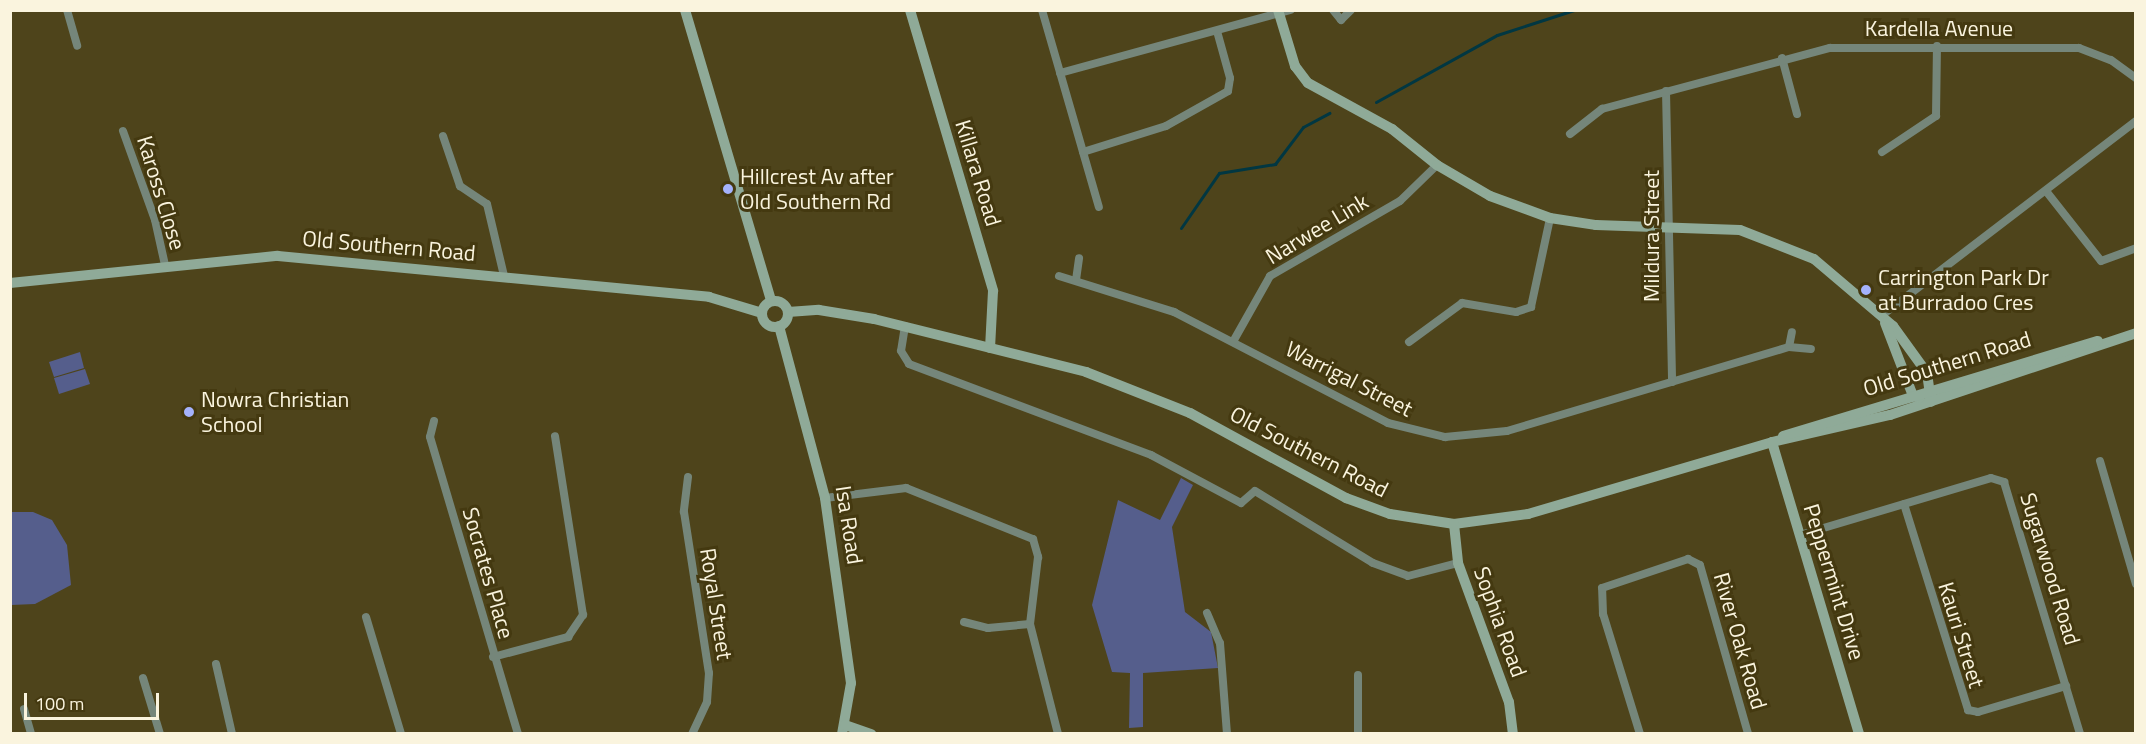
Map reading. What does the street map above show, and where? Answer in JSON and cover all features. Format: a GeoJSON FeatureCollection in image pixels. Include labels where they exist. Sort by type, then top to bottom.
{"type":"FeatureCollection","features":[{"type":"Feature","properties":{"kind":"main road"},"geometry":{"type":"LineString","coordinates":[[685,10],[771,301]]}},
{"type":"Feature","properties":{"kind":"main road","name":"Killara Road"},"geometry":{"type":"LineString","coordinates":[[910,10],[993,291],[990,348]]}},
{"type":"Feature","properties":{"kind":"main road"},"geometry":{"type":"LineString","coordinates":[[1279,12],[1300,75],[1343,105],[1401,135],[1437,165],[1490,196],[1550,218],[1740,230],[1792,248],[1843,279],[1883,319],[1914,353],[1933,389],[1931,402],[1913,396],[1883,319]]}},
{"type":"Feature","properties":{"kind":"main road","name":"Old Southern Road"},"geometry":{"type":"LineString","coordinates":[[10,283],[278,256],[709,297],[762,313]]}},
{"type":"Feature","properties":{"kind":"main road"},"geometry":{"type":"LineString","coordinates":[[771,301],[782,302],[788,312],[779,326],[767,324],[762,313],[771,301]]}},
{"type":"Feature","properties":{"kind":"main road","name":"Old Southern Road"},"geometry":{"type":"LineString","coordinates":[[788,312],[819,310],[905,326],[1141,392],[1371,507],[1454,524],[1528,514],[1772,442],[1931,402],[2136,333],[1797,429],[1772,442]]}},
{"type":"Feature","properties":{"kind":"main road","name":"Isa Road"},"geometry":{"type":"LineString","coordinates":[[779,326],[825,498],[851,683],[843,729]]}},
{"type":"Feature","properties":{"kind":"main road","name":"Peppermint Drive"},"geometry":{"type":"LineString","coordinates":[[1772,442],[1859,734]]}},
{"type":"Feature","properties":{"kind":"main road","name":"Sophia Road"},"geometry":{"type":"LineString","coordinates":[[1454,524],[1458,563],[1509,702],[1513,734]]}},
{"type":"Feature","properties":{"kind":"main road"},"geometry":{"type":"LineString","coordinates":[[843,729],[871,734]]}},
{"type":"Feature","properties":{"kind":"street"},"geometry":{"type":"LineString","coordinates":[[67,10],[77,46]]}},
{"type":"Feature","properties":{"kind":"street"},"geometry":{"type":"LineString","coordinates":[[1042,10],[1099,207]]}},
{"type":"Feature","properties":{"kind":"street"},"geometry":{"type":"LineString","coordinates":[[1060,73],[1291,10]]}},
{"type":"Feature","properties":{"kind":"street"},"geometry":{"type":"LineString","coordinates":[[1333,10],[1341,20],[1351,10]]}},
{"type":"Feature","properties":{"kind":"street"},"geometry":{"type":"LineString","coordinates":[[1083,152],[1166,126],[1228,91],[1230,78],[1216,31]]}},
{"type":"Feature","properties":{"kind":"street"},"geometry":{"type":"LineString","coordinates":[[1882,152],[1936,116],[1937,46]]}},
{"type":"Feature","properties":{"kind":"street","name":"Kardella Avenue"},"geometry":{"type":"LineString","coordinates":[[1570,134],[1602,109],[1782,58],[1830,48],[1937,46],[2079,48],[2112,60],[2136,78]]}},
{"type":"Feature","properties":{"kind":"street"},"geometry":{"type":"LineString","coordinates":[[1782,58],[1797,114]]}},
{"type":"Feature","properties":{"kind":"street","name":"Mildura Street"},"geometry":{"type":"LineString","coordinates":[[1666,91],[1672,382]]}},
{"type":"Feature","properties":{"kind":"street"},"geometry":{"type":"LineString","coordinates":[[1883,319],[2046,191],[2086,154],[2136,121]]}},
{"type":"Feature","properties":{"kind":"street","name":"Kaross Close"},"geometry":{"type":"LineString","coordinates":[[123,131],[155,220],[165,266]]}},
{"type":"Feature","properties":{"kind":"street"},"geometry":{"type":"LineString","coordinates":[[443,136],[460,186],[487,204],[504,276]]}},
{"type":"Feature","properties":{"kind":"street","name":"Narwee Link"},"geometry":{"type":"LineString","coordinates":[[1234,340],[1270,276],[1400,201],[1437,165]]}},
{"type":"Feature","properties":{"kind":"street"},"geometry":{"type":"LineString","coordinates":[[2046,191],[2101,261],[2136,248]]}},
{"type":"Feature","properties":{"kind":"street"},"geometry":{"type":"LineString","coordinates":[[1409,342],[1462,303],[1516,312],[1531,307],[1550,218]]}},
{"type":"Feature","properties":{"kind":"street"},"geometry":{"type":"LineString","coordinates":[[1076,280],[1079,258]]}},
{"type":"Feature","properties":{"kind":"street","name":"Warrigal Street"},"geometry":{"type":"LineString","coordinates":[[1059,276],[1142,299],[1234,340],[1388,423],[1445,438],[1507,431],[1789,347],[1811,350]]}},
{"type":"Feature","properties":{"kind":"street"},"geometry":{"type":"LineString","coordinates":[[905,326],[901,351],[909,364],[1151,455],[1241,503],[1255,491],[1372,563],[1408,576],[1458,563]]}},
{"type":"Feature","properties":{"kind":"street"},"geometry":{"type":"LineString","coordinates":[[1789,347],[1792,332]]}},
{"type":"Feature","properties":{"kind":"street","name":"Socrates Place"},"geometry":{"type":"LineString","coordinates":[[434,421],[430,437],[493,657],[518,734]]}},
{"type":"Feature","properties":{"kind":"street"},"geometry":{"type":"LineString","coordinates":[[493,657],[568,636],[583,615],[555,436]]}},
{"type":"Feature","properties":{"kind":"street"},"geometry":{"type":"LineString","coordinates":[[2100,461],[2136,584]]}},
{"type":"Feature","properties":{"kind":"street","name":"Royal Street"},"geometry":{"type":"LineString","coordinates":[[688,477],[684,512],[709,674],[707,702],[692,734]]}},
{"type":"Feature","properties":{"kind":"street","name":"Sugarwood Road"},"geometry":{"type":"LineString","coordinates":[[1800,535],[1991,478],[2004,482],[2080,734]]}},
{"type":"Feature","properties":{"kind":"street"},"geometry":{"type":"LineString","coordinates":[[825,498],[906,488],[1027,534],[1038,557],[1030,624],[1058,734]]}},
{"type":"Feature","properties":{"kind":"street","name":"Kauri Street"},"geometry":{"type":"LineString","coordinates":[[1904,504],[1968,710],[1978,712],[2066,686]]}},
{"type":"Feature","properties":{"kind":"street","name":"River Oak Road"},"geometry":{"type":"LineString","coordinates":[[1640,734],[1603,614],[1602,588],[1694,560],[1748,734]]}},
{"type":"Feature","properties":{"kind":"street"},"geometry":{"type":"LineString","coordinates":[[1207,613],[1220,643],[1227,734]]}},
{"type":"Feature","properties":{"kind":"street"},"geometry":{"type":"LineString","coordinates":[[366,616],[401,734]]}},
{"type":"Feature","properties":{"kind":"street"},"geometry":{"type":"LineString","coordinates":[[964,622],[988,628],[1030,624]]}},
{"type":"Feature","properties":{"kind":"street"},"geometry":{"type":"LineString","coordinates":[[216,664],[232,734]]}},
{"type":"Feature","properties":{"kind":"street"},"geometry":{"type":"LineString","coordinates":[[1358,675],[1358,734]]}},
{"type":"Feature","properties":{"kind":"street"},"geometry":{"type":"LineString","coordinates":[[143,678],[159,734]]}},
{"type":"Feature","properties":{"kind":"street"},"geometry":{"type":"LineString","coordinates":[[24,709],[31,734]]}},
{"type":"Feature","properties":{"kind":"shaded area"},"geometry":{"type":"Polygon","coordinates":[[[80,352],[84,368],[54,377],[49,362],[80,352]]]}},
{"type":"Feature","properties":{"kind":"shaded area"},"geometry":{"type":"Polygon","coordinates":[[[85,369],[90,384],[59,394],[54,378],[85,369]]]}},
{"type":"Feature","properties":{"kind":"shaded area"},"geometry":{"type":"Polygon","coordinates":[[[1181,478],[1193,485],[1172,527],[1185,612],[1211,632],[1218,668],[1143,673],[1143,727],[1129,728],[1130,673],[1112,672],[1092,605],[1118,500],[1160,520],[1181,478]]]}},
{"type":"Feature","properties":{"kind":"shaded area"},"geometry":{"type":"Polygon","coordinates":[[[10,512],[33,512],[52,520],[67,545],[71,585],[35,604],[11,605],[10,512]]]}},
{"type":"Feature","properties":{"kind":"waterway"},"geometry":{"type":"LineString","coordinates":[[1376,102],[1497,35],[1574,10]]}},
{"type":"Feature","properties":{"kind":"waterway"},"geometry":{"type":"LineString","coordinates":[[1181,228],[1219,173],[1275,164],[1303,127],[1329,113]]}},
{"type":"Feature","properties":{"kind":"place","name":"Hillcrest Av after Old Southern Rd"},"geometry":{"type":"Point","coordinates":[728,189]}},
{"type":"Feature","properties":{"kind":"place","name":"Carrington Park Dr at Burradoo Cres"},"geometry":{"type":"Point","coordinates":[1866,290]}},
{"type":"Feature","properties":{"kind":"place","name":"Nowra Christian School"},"geometry":{"type":"Point","coordinates":[189,412]}}]}
